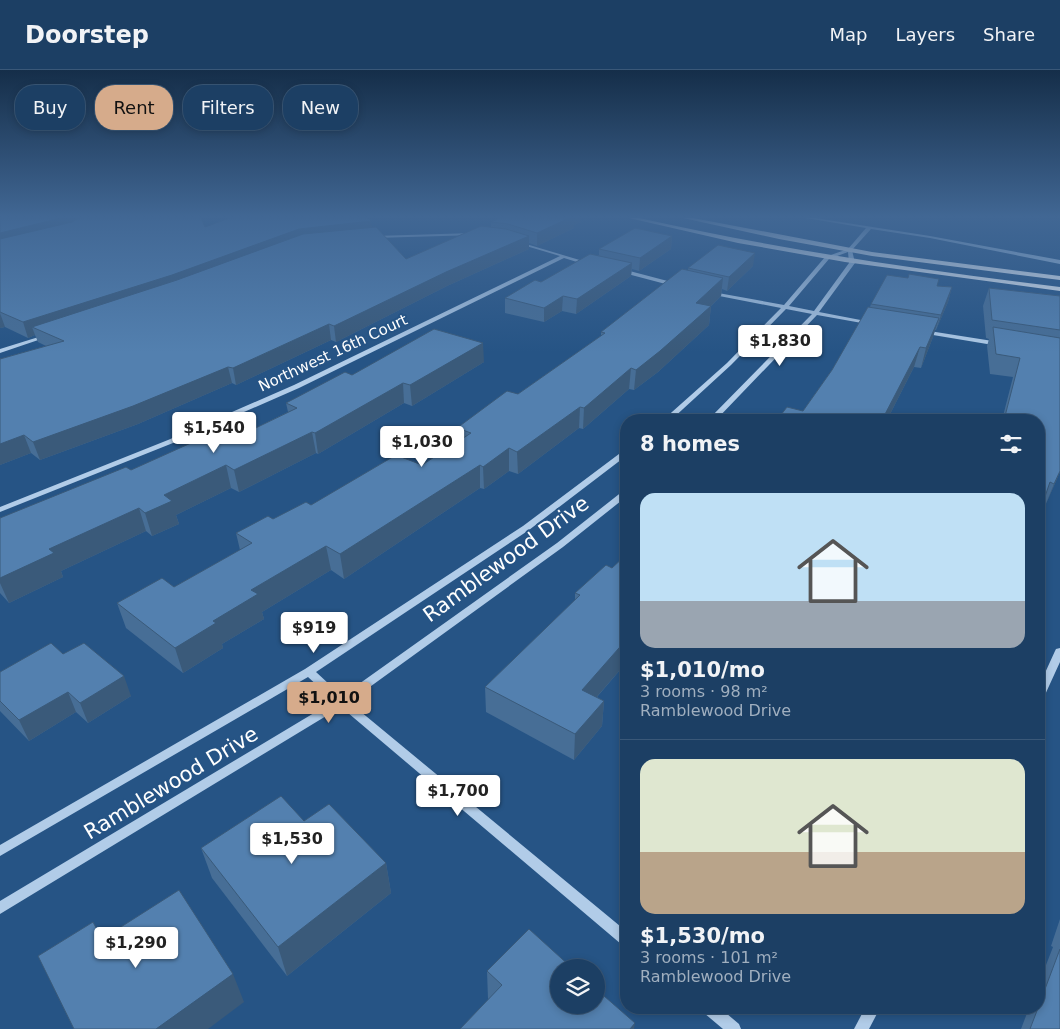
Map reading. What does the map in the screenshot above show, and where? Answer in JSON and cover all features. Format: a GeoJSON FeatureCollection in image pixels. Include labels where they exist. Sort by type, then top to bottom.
{"type":"FeatureCollection","features":[{"type":"Feature","properties":{"kind":"main road"},"geometry":{"type":"LineString","coordinates":[[852,263],[1060,289]]}},
{"type":"Feature","properties":{"kind":"main road"},"geometry":{"type":"LineString","coordinates":[[938,263],[1060,278]]}},
{"type":"Feature","properties":{"kind":"street","name":"Northwest 16th Court"},"geometry":{"type":"LineString","coordinates":[[0,510],[180,438],[329,371],[550,263]]}},
{"type":"Feature","properties":{"kind":"street"},"geometry":{"type":"LineString","coordinates":[[586,263],[599,266]]}},
{"type":"Feature","properties":{"kind":"street"},"geometry":{"type":"LineString","coordinates":[[674,414],[729,364],[784,308],[823,263]]}},
{"type":"Feature","properties":{"kind":"street"},"geometry":{"type":"LineString","coordinates":[[718,414],[815,314],[852,263]]}},
{"type":"Feature","properties":{"kind":"street"},"geometry":{"type":"LineString","coordinates":[[617,270],[682,286]]}},
{"type":"Feature","properties":{"kind":"street"},"geometry":{"type":"LineString","coordinates":[[699,290],[815,314],[875,324]]}},
{"type":"Feature","properties":{"kind":"street"},"geometry":{"type":"LineString","coordinates":[[912,330],[1004,345]]}},
{"type":"Feature","properties":{"kind":"street"},"geometry":{"type":"LineString","coordinates":[[0,351],[54,334]]}},
{"type":"Feature","properties":{"kind":"street","name":"Ramblewood Drive"},"geometry":{"type":"LineString","coordinates":[[0,851],[309,672],[526,528],[620,458]]}},
{"type":"Feature","properties":{"kind":"street","name":"Ramblewood Drive"},"geometry":{"type":"LineString","coordinates":[[0,908],[341,702],[560,545],[620,498]]}},
{"type":"Feature","properties":{"kind":"street"},"geometry":{"type":"LineString","coordinates":[[1045,684],[1060,651]]}},
{"type":"Feature","properties":{"kind":"street"},"geometry":{"type":"LineString","coordinates":[[309,672],[341,702],[620,934]]}},
{"type":"Feature","properties":{"kind":"street"},"geometry":{"type":"LineString","coordinates":[[716,1014],[734,1029]]}},
{"type":"Feature","properties":{"kind":"street"},"geometry":{"type":"LineString","coordinates":[[861,1029],[870,1014]]}},
{"type":"Feature","properties":{"kind":"building"},"geometry":{"type":"Polygon","coordinates":[[[0,263],[206,263],[23,322],[0,312],[0,263]]]}},
{"type":"Feature","properties":{"kind":"building"},"geometry":{"type":"Polygon","coordinates":[[[224,263],[467,263],[334,326],[329,324],[233,368],[228,367],[133,406],[33,442],[24,435],[0,444],[0,359],[64,341],[32,327],[224,263]]]}},
{"type":"Feature","properties":{"kind":"building"},"geometry":{"type":"Polygon","coordinates":[[[575,263],[632,263],[577,299],[563,296],[544,308],[505,298],[535,280],[541,282],[575,263]]]}},
{"type":"Feature","properties":{"kind":"building"},"geometry":{"type":"Polygon","coordinates":[[[695,263],[744,263],[729,277],[688,268],[695,263]]]}},
{"type":"Feature","properties":{"kind":"building"},"geometry":{"type":"Polygon","coordinates":[[[682,269],[723,278],[696,303],[711,306],[636,370],[631,368],[584,408],[580,407],[517,452],[509,448],[483,467],[480,465],[340,554],[326,546],[251,590],[258,594],[213,621],[216,623],[175,648],[117,603],[162,578],[174,587],[252,543],[236,533],[268,516],[273,519],[306,502],[311,505],[396,455],[422,465],[471,433],[457,428],[507,391],[518,394],[605,333],[601,332],[682,269]]]}},
{"type":"Feature","properties":{"kind":"building"},"geometry":{"type":"Polygon","coordinates":[[[909,274],[939,279],[937,286],[952,287],[941,315],[871,304],[887,275],[908,278],[909,274]]]}},
{"type":"Feature","properties":{"kind":"building"},"geometry":{"type":"Polygon","coordinates":[[[989,288],[1060,296],[1060,330],[992,320],[989,288]]]}},
{"type":"Feature","properties":{"kind":"building"},"geometry":{"type":"Polygon","coordinates":[[[868,307],[939,318],[926,348],[920,347],[885,414],[782,414],[787,407],[803,411],[832,370],[868,307]]]}},
{"type":"Feature","properties":{"kind":"building"},"geometry":{"type":"Polygon","coordinates":[[[993,327],[1060,338],[1060,471],[1054,484],[1050,482],[1045,497],[1045,414],[1006,414],[1020,358],[996,354],[993,327]]]}},
{"type":"Feature","properties":{"kind":"building"},"geometry":{"type":"Polygon","coordinates":[[[434,329],[483,343],[410,385],[403,383],[315,433],[312,432],[234,470],[226,465],[164,495],[172,501],[145,513],[139,508],[49,549],[54,553],[0,578],[0,518],[126,467],[131,470],[222,429],[237,437],[297,408],[286,403],[345,372],[352,375],[434,329]]]}},
{"type":"Feature","properties":{"kind":"building"},"geometry":{"type":"Polygon","coordinates":[[[620,561],[620,647],[582,690],[604,701],[575,734],[485,687],[580,595],[575,593],[606,565],[612,568],[620,561]]]}},
{"type":"Feature","properties":{"kind":"building"},"geometry":{"type":"Polygon","coordinates":[[[51,643],[63,654],[84,643],[124,676],[80,703],[68,692],[19,720],[0,701],[0,672],[51,643]]]}},
{"type":"Feature","properties":{"kind":"building"},"geometry":{"type":"Polygon","coordinates":[[[281,796],[304,821],[329,804],[386,863],[278,947],[201,848],[281,796]]]}},
{"type":"Feature","properties":{"kind":"building"},"geometry":{"type":"Polygon","coordinates":[[[179,890],[233,974],[156,1029],[74,1029],[38,956],[93,922],[102,939],[179,890]]]}},
{"type":"Feature","properties":{"kind":"building"},"geometry":{"type":"Polygon","coordinates":[[[529,929],[562,959],[550,959],[550,1014],[605,1014],[605,997],[620,1010],[620,1014],[625,1014],[635,1023],[630,1029],[460,1029],[502,985],[487,971],[529,929]]]}},
{"type":"Feature","properties":{"kind":"building"},"geometry":{"type":"Polygon","coordinates":[[[1060,949],[1060,1029],[1030,1029],[1036,1014],[1045,1014],[1045,989],[1060,949]]]}}]}
